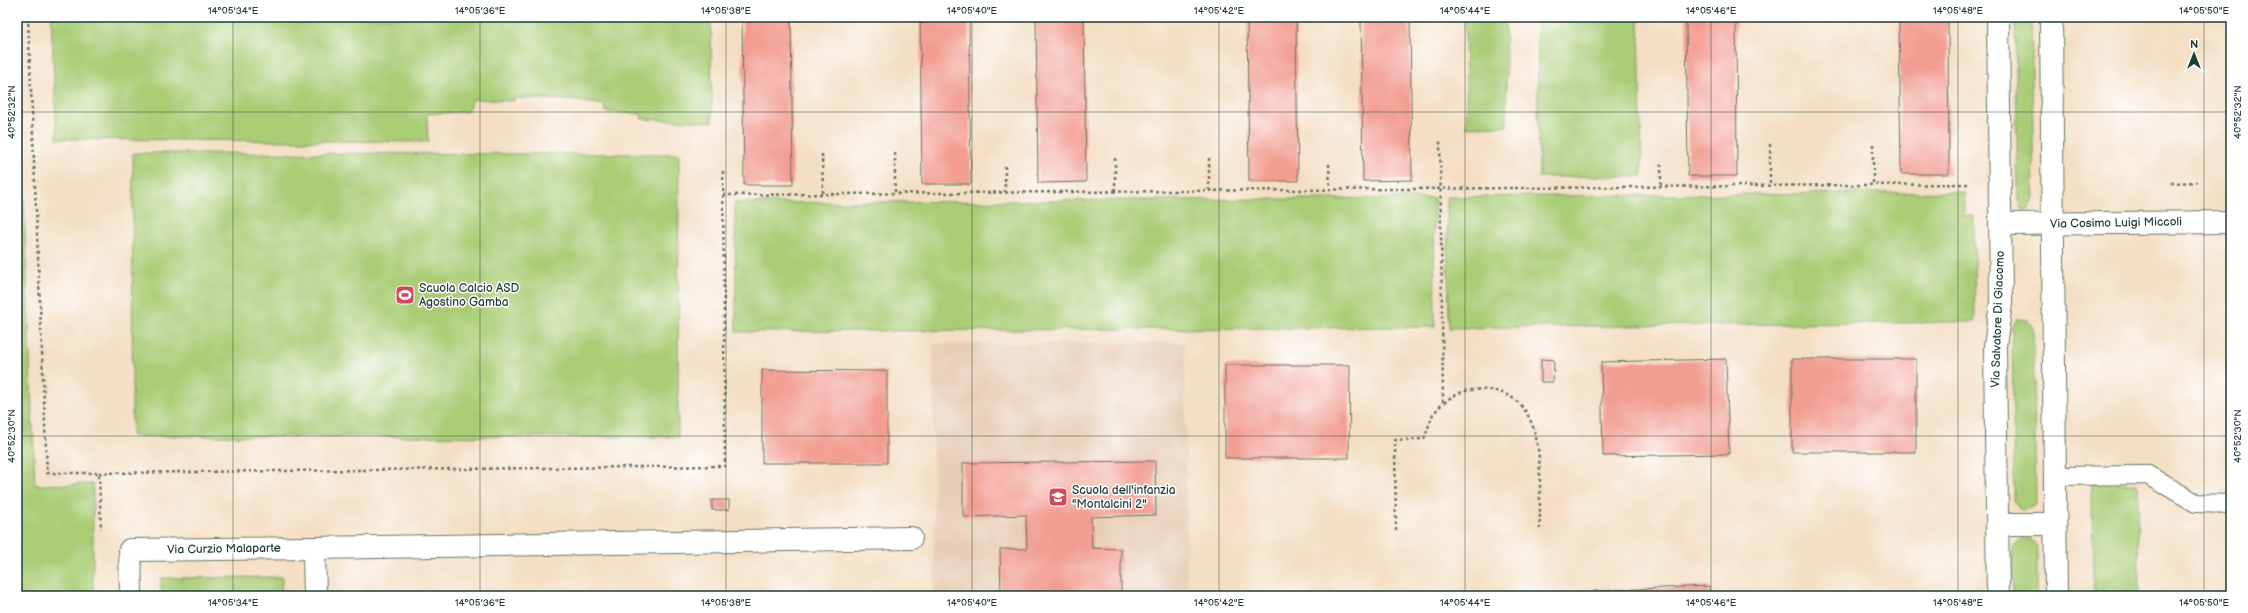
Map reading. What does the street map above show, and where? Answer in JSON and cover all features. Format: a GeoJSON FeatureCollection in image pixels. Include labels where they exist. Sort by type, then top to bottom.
{"type":"FeatureCollection","features":[{"type":"Feature","properties":{"kind":"street","name":"Via Salvatore Di Giacomo"},"geometry":{"type":"LineString","coordinates":[[1998,17],[2001,303],[1996,346],[1998,596]]}},
{"type":"Feature","properties":{"kind":"street"},"geometry":{"type":"LineString","coordinates":[[2051,17],[2056,596]]}},
{"type":"Feature","properties":{"kind":"street","name":"Via Cosimo Luigi Miccoli"},"geometry":{"type":"LineString","coordinates":[[2000,224],[2231,222]]}},
{"type":"Feature","properties":{"kind":"street"},"geometry":{"type":"LineString","coordinates":[[1998,524],[2055,524]]}},
{"type":"Feature","properties":{"kind":"street"},"geometry":{"type":"LineString","coordinates":[[315,596],[314,548],[911,538]]}},
{"type":"Feature","properties":{"kind":"street","name":"Via Curzio Malaparte"},"geometry":{"type":"LineString","coordinates":[[130,596],[130,550],[314,548]]}},
{"type":"Feature","properties":{"kind":"lane"},"geometry":{"type":"LineString","coordinates":[[2055,476],[2148,475],[2196,503],[2231,504]]}},
{"type":"Feature","properties":{"kind":"path"},"geometry":{"type":"LineString","coordinates":[[28,17],[47,473],[725,466],[723,171]]}},
{"type":"Feature","properties":{"kind":"path"},"geometry":{"type":"LineString","coordinates":[[1440,139],[1443,403]]}},
{"type":"Feature","properties":{"kind":"path"},"geometry":{"type":"LineString","coordinates":[[1770,144],[1770,185]]}},
{"type":"Feature","properties":{"kind":"path"},"geometry":{"type":"LineString","coordinates":[[1873,144],[1873,184]]}},
{"type":"Feature","properties":{"kind":"path"},"geometry":{"type":"LineString","coordinates":[[895,153],[895,194]]}},
{"type":"Feature","properties":{"kind":"path"},"geometry":{"type":"LineString","coordinates":[[822,154],[823,194]]}},
{"type":"Feature","properties":{"kind":"path"},"geometry":{"type":"LineString","coordinates":[[1115,158],[1115,191]]}},
{"type":"Feature","properties":{"kind":"path"},"geometry":{"type":"LineString","coordinates":[[1209,158],[1209,190]]}},
{"type":"Feature","properties":{"kind":"path"},"geometry":{"type":"LineString","coordinates":[[1329,164],[1330,189]]}},
{"type":"Feature","properties":{"kind":"path"},"geometry":{"type":"LineString","coordinates":[[1661,164],[1661,186]]}},
{"type":"Feature","properties":{"kind":"path"},"geometry":{"type":"LineString","coordinates":[[1005,166],[1005,192]]}},
{"type":"Feature","properties":{"kind":"path"},"geometry":{"type":"LineString","coordinates":[[2171,183],[2199,182]]}},
{"type":"Feature","properties":{"kind":"path"},"geometry":{"type":"LineString","coordinates":[[723,195],[1969,183]]}},
{"type":"Feature","properties":{"kind":"path"},"geometry":{"type":"LineString","coordinates":[[1396,530],[1395,440],[1424,439],[1433,414],[1443,403],[1452,396],[1465,390],[1479,389],[1494,390],[1509,396],[1528,413],[1534,427],[1538,452],[1540,529]]}},
{"type":"Feature","properties":{"kind":"path"},"geometry":{"type":"LineString","coordinates":[[99,473],[101,529]]}},
{"type":"Feature","properties":{"kind":"shaded area"},"geometry":{"type":"Polygon","coordinates":[[[1185,343],[1187,596],[934,596],[933,344],[1185,343]]]}},
{"type":"Feature","properties":{"kind":"green space"},"geometry":{"type":"Polygon","coordinates":[[[51,17],[711,17],[712,122],[642,119],[641,114],[606,112],[604,105],[572,100],[515,98],[514,101],[473,99],[469,110],[465,112],[427,114],[428,142],[57,139],[51,17]]]}},
{"type":"Feature","properties":{"kind":"green space"},"geometry":{"type":"Polygon","coordinates":[[[1465,17],[1505,17],[1507,126],[1467,127],[1465,17]]]}},
{"type":"Feature","properties":{"kind":"green space"},"geometry":{"type":"Polygon","coordinates":[[[1537,17],[1639,17],[1642,176],[1539,177],[1537,17]]]}},
{"type":"Feature","properties":{"kind":"green space"},"geometry":{"type":"Polygon","coordinates":[[[2015,17],[2031,17],[2034,198],[2029,209],[2022,210],[2018,200],[2015,17]]]}},
{"type":"Feature","properties":{"kind":"green space"},"geometry":{"type":"Polygon","coordinates":[[[17,25],[35,485],[93,484],[93,596],[17,596],[17,25]]]}},
{"type":"Feature","properties":{"kind":"green space","name":"Scuola Calcio ASD Agostino Gamba"},"geometry":{"type":"Polygon","coordinates":[[[133,153],[679,154],[678,437],[132,436],[133,153]]]}},
{"type":"Feature","properties":{"kind":"green space"},"geometry":{"type":"Polygon","coordinates":[[[1964,192],[1964,216],[1974,216],[1975,322],[1449,328],[1447,197],[1964,192]]]}},
{"type":"Feature","properties":{"kind":"green space"},"geometry":{"type":"Polygon","coordinates":[[[1434,198],[1435,327],[736,332],[735,203],[1434,198]]]}},
{"type":"Feature","properties":{"kind":"green space"},"geometry":{"type":"Polygon","coordinates":[[[2017,319],[2027,320],[2033,326],[2036,504],[2023,511],[2018,508],[2014,501],[2012,326],[2017,319]]]}},
{"type":"Feature","properties":{"kind":"green space"},"geometry":{"type":"Polygon","coordinates":[[[2092,484],[2138,484],[2139,596],[2093,596],[2092,484]]]}},
{"type":"Feature","properties":{"kind":"green space"},"geometry":{"type":"Polygon","coordinates":[[[2023,538],[2031,539],[2037,547],[2037,596],[2013,596],[2013,547],[2023,538]]]}},
{"type":"Feature","properties":{"kind":"green space"},"geometry":{"type":"Polygon","coordinates":[[[282,577],[281,596],[161,596],[161,578],[282,577]]]}},
{"type":"Feature","properties":{"kind":"building"},"geometry":{"type":"Polygon","coordinates":[[[742,17],[791,17],[793,185],[744,185],[742,17]]]}},
{"type":"Feature","properties":{"kind":"building"},"geometry":{"type":"Polygon","coordinates":[[[920,17],[969,17],[971,184],[922,184],[920,17]]]}},
{"type":"Feature","properties":{"kind":"building"},"geometry":{"type":"Polygon","coordinates":[[[1036,17],[1084,17],[1086,182],[1038,183],[1036,17]]]}},
{"type":"Feature","properties":{"kind":"building"},"geometry":{"type":"Polygon","coordinates":[[[1247,17],[1296,17],[1298,181],[1249,181],[1247,17]]]}},
{"type":"Feature","properties":{"kind":"building"},"geometry":{"type":"Polygon","coordinates":[[[1361,17],[1410,17],[1412,180],[1363,181],[1361,17]]]}},
{"type":"Feature","properties":{"kind":"building"},"geometry":{"type":"Polygon","coordinates":[[[1686,17],[1736,17],[1737,176],[1688,176],[1686,17]]]}},
{"type":"Feature","properties":{"kind":"building"},"geometry":{"type":"Polygon","coordinates":[[[1899,17],[1948,17],[1949,174],[1901,174],[1899,17]]]}},
{"type":"Feature","properties":{"kind":"building"},"geometry":{"type":"Polygon","coordinates":[[[1541,359],[1554,360],[1553,382],[1541,382],[1541,359]]]}},
{"type":"Feature","properties":{"kind":"building"},"geometry":{"type":"Polygon","coordinates":[[[1726,359],[1729,454],[1603,456],[1601,362],[1726,359]]]}},
{"type":"Feature","properties":{"kind":"building"},"geometry":{"type":"Polygon","coordinates":[[[1792,359],[1916,359],[1916,452],[1792,452],[1792,359]]]}},
{"type":"Feature","properties":{"kind":"building"},"geometry":{"type":"Polygon","coordinates":[[[1225,365],[1350,365],[1349,458],[1225,458],[1225,365]]]}},
{"type":"Feature","properties":{"kind":"building"},"geometry":{"type":"Polygon","coordinates":[[[762,370],[887,371],[887,463],[762,463],[762,370]]]}},
{"type":"Feature","properties":{"kind":"building"},"geometry":{"type":"Polygon","coordinates":[[[1155,461],[1156,515],[1091,517],[1092,548],[1121,549],[1121,596],[1001,596],[1000,549],[1027,549],[1026,515],[963,517],[963,463],[1155,461]]]}},
{"type":"Feature","properties":{"kind":"building"},"geometry":{"type":"Polygon","coordinates":[[[712,500],[729,500],[729,510],[712,510],[712,500]]]}},
{"type":"Feature","properties":{"kind":"building"},"geometry":{"type":"Polygon","coordinates":[[[1709,586],[1709,596],[1593,596],[1593,591],[1709,586]]]}},
{"type":"Feature","properties":{"kind":"place","name":"Scuola Calcio ASD Agostino Gamba"},"geometry":{"type":"Point","coordinates":[405,295]}},
{"type":"Feature","properties":{"kind":"place","name":"Scuola dell'infanzia \"Montalcini 2\""},"geometry":{"type":"Point","coordinates":[1058,497]}}]}
